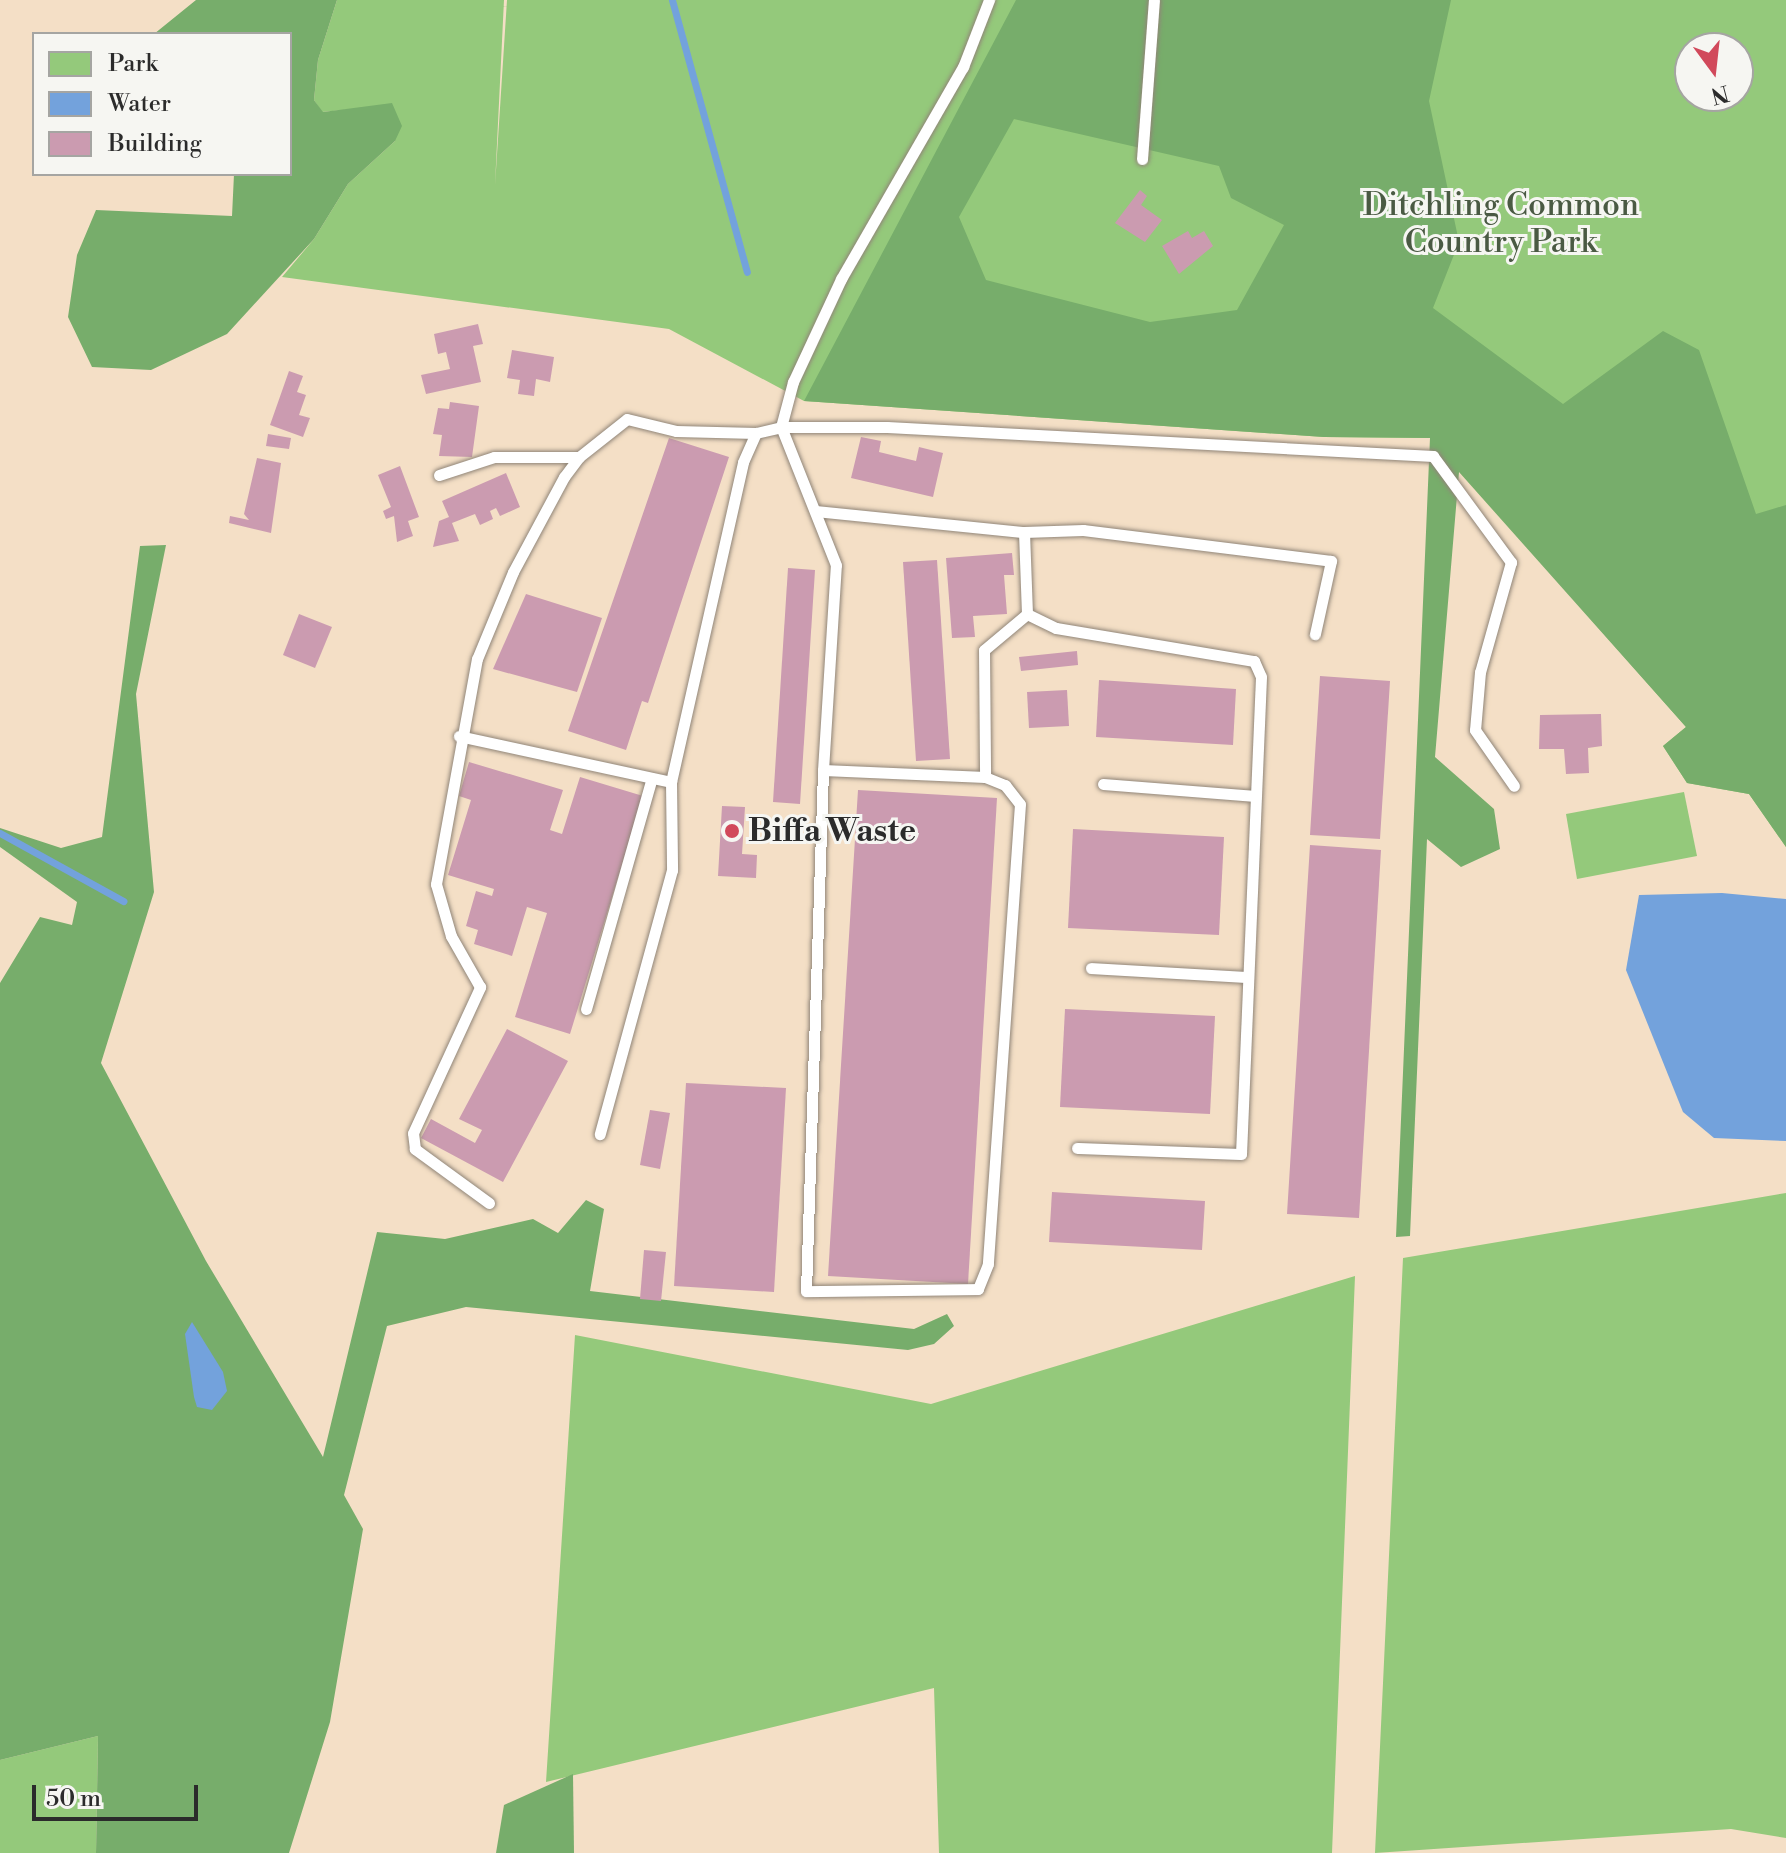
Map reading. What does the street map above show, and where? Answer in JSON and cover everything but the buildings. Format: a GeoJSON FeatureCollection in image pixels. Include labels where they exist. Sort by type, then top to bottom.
{"type":"FeatureCollection","features":[{"type":"Feature","properties":{"kind":"lane"},"geometry":{"type":"LineString","coordinates":[[823,770],[985,777],[1005,785],[1020,804],[988,1264],[978,1289],[806,1291],[823,770],[836,565],[781,427],[793,382],[841,279],[963,67],[989,0]]}},
{"type":"Feature","properties":{"kind":"lane"},"geometry":{"type":"LineString","coordinates":[[1142,159],[1154,0]]}},
{"type":"Feature","properties":{"kind":"lane"},"geometry":{"type":"LineString","coordinates":[[489,1203],[415,1149],[413,1133],[480,987],[451,936],[436,884],[459,736],[477,659],[513,572],[579,457],[627,419],[676,431],[756,433],[781,427],[887,427],[1433,456],[1511,562],[1480,672],[1475,730],[1514,786]]}},
{"type":"Feature","properties":{"kind":"lane"},"geometry":{"type":"LineString","coordinates":[[600,1134],[672,870],[671,782],[743,462],[756,433]]}},
{"type":"Feature","properties":{"kind":"lane"},"geometry":{"type":"LineString","coordinates":[[439,475],[494,457],[579,457]]}},
{"type":"Feature","properties":{"kind":"lane"},"geometry":{"type":"LineString","coordinates":[[816,511],[1024,532],[1083,530],[1331,561],[1315,634]]}},
{"type":"Feature","properties":{"kind":"lane"},"geometry":{"type":"LineString","coordinates":[[1024,532],[1027,614]]}},
{"type":"Feature","properties":{"kind":"lane"},"geometry":{"type":"LineString","coordinates":[[985,777],[984,650],[1027,614]]}},
{"type":"Feature","properties":{"kind":"lane"},"geometry":{"type":"LineString","coordinates":[[1027,614],[1056,628],[1254,661],[1261,677],[1245,977],[1241,1154],[1077,1148]]}},
{"type":"Feature","properties":{"kind":"lane"},"geometry":{"type":"LineString","coordinates":[[459,736],[671,782]]}},
{"type":"Feature","properties":{"kind":"lane"},"geometry":{"type":"LineString","coordinates":[[586,1009],[652,778]]}},
{"type":"Feature","properties":{"kind":"lane"},"geometry":{"type":"LineString","coordinates":[[1103,784],[1256,796]]}},
{"type":"Feature","properties":{"kind":"lane"},"geometry":{"type":"LineString","coordinates":[[1091,968],[1245,977]]}},
{"type":"Feature","properties":{"kind":"green space"},"geometry":{"type":"Polygon","coordinates":[[[196,0],[337,0],[318,60],[314,100],[323,112],[392,103],[402,126],[395,141],[348,184],[314,239],[227,334],[151,370],[92,367],[68,317],[77,255],[96,210],[232,216],[234,176],[292,176],[292,32],[156,32],[196,0]]]}},
{"type":"Feature","properties":{"kind":"green space","name":"Ditchling Common Country Park"},"geometry":{"type":"Polygon","coordinates":[[[337,0],[504,0],[495,185],[507,0],[1786,0],[1786,847],[1749,794],[1687,783],[1663,746],[1686,727],[1431,438],[1324,437],[804,401],[669,329],[282,277],[314,239],[348,184],[395,141],[354,109],[322,112],[314,100],[318,60],[337,0]]]}},
{"type":"Feature","properties":{"kind":"green space"},"geometry":{"type":"Polygon","coordinates":[[[1016,0],[1451,0],[1429,101],[1459,242],[1433,308],[1563,404],[1663,331],[1699,350],[1756,514],[1786,505],[1786,847],[1749,794],[1687,783],[1663,746],[1686,727],[1459,472],[1435,757],[1494,809],[1500,849],[1461,867],[1427,839],[1410,1236],[1396,1237],[1430,438],[1324,437],[804,401],[1016,0]],[[1014,119],[959,217],[986,280],[1150,322],[1237,310],[1284,225],[1231,198],[1219,166],[1014,119]]]}},
{"type":"Feature","properties":{"kind":"green space"},"geometry":{"type":"Polygon","coordinates":[[[166,545],[136,694],[154,892],[101,1063],[206,1261],[323,1457],[377,1232],[445,1239],[533,1219],[558,1233],[586,1200],[604,1209],[590,1291],[914,1329],[947,1314],[954,1326],[934,1344],[908,1350],[466,1307],[387,1326],[344,1495],[363,1529],[330,1722],[289,1853],[96,1853],[98,1736],[0,1760],[0,983],[40,917],[72,925],[77,902],[0,847],[0,828],[61,848],[102,837],[140,546],[166,545]]]}},
{"type":"Feature","properties":{"kind":"green space"},"geometry":{"type":"Polygon","coordinates":[[[1684,792],[1697,856],[1577,879],[1566,814],[1684,792]]]}},
{"type":"Feature","properties":{"kind":"green space"},"geometry":{"type":"Polygon","coordinates":[[[1786,1193],[1786,1838],[1731,1829],[1375,1853],[1403,1258],[1786,1193]]]}},
{"type":"Feature","properties":{"kind":"green space"},"geometry":{"type":"Polygon","coordinates":[[[1355,1276],[1332,1853],[939,1853],[934,1688],[546,1782],[575,1335],[931,1404],[1355,1276]]]}},
{"type":"Feature","properties":{"kind":"green space"},"geometry":{"type":"Polygon","coordinates":[[[98,1736],[96,1853],[0,1853],[0,1760],[98,1736]]]}},
{"type":"Feature","properties":{"kind":"green space"},"geometry":{"type":"Polygon","coordinates":[[[573,1774],[574,1853],[496,1853],[504,1805],[573,1774]]]}},
{"type":"Feature","properties":{"kind":"water"},"geometry":{"type":"Polygon","coordinates":[[[1722,893],[1786,899],[1786,1141],[1714,1138],[1683,1112],[1626,970],[1639,895],[1722,893]]]}},
{"type":"Feature","properties":{"kind":"water"},"geometry":{"type":"Polygon","coordinates":[[[192,1322],[223,1372],[227,1391],[212,1410],[197,1407],[194,1397],[185,1334],[192,1322]]]}},
{"type":"Feature","properties":{"kind":"waterway"},"geometry":{"type":"LineString","coordinates":[[672,0],[747,272]]}},
{"type":"Feature","properties":{"kind":"waterway"},"geometry":{"type":"LineString","coordinates":[[0,833],[123,901]]}},
{"type":"Feature","properties":{"kind":"place","name":"Biffa Waste"},"geometry":{"type":"Point","coordinates":[732,831]}}]}
